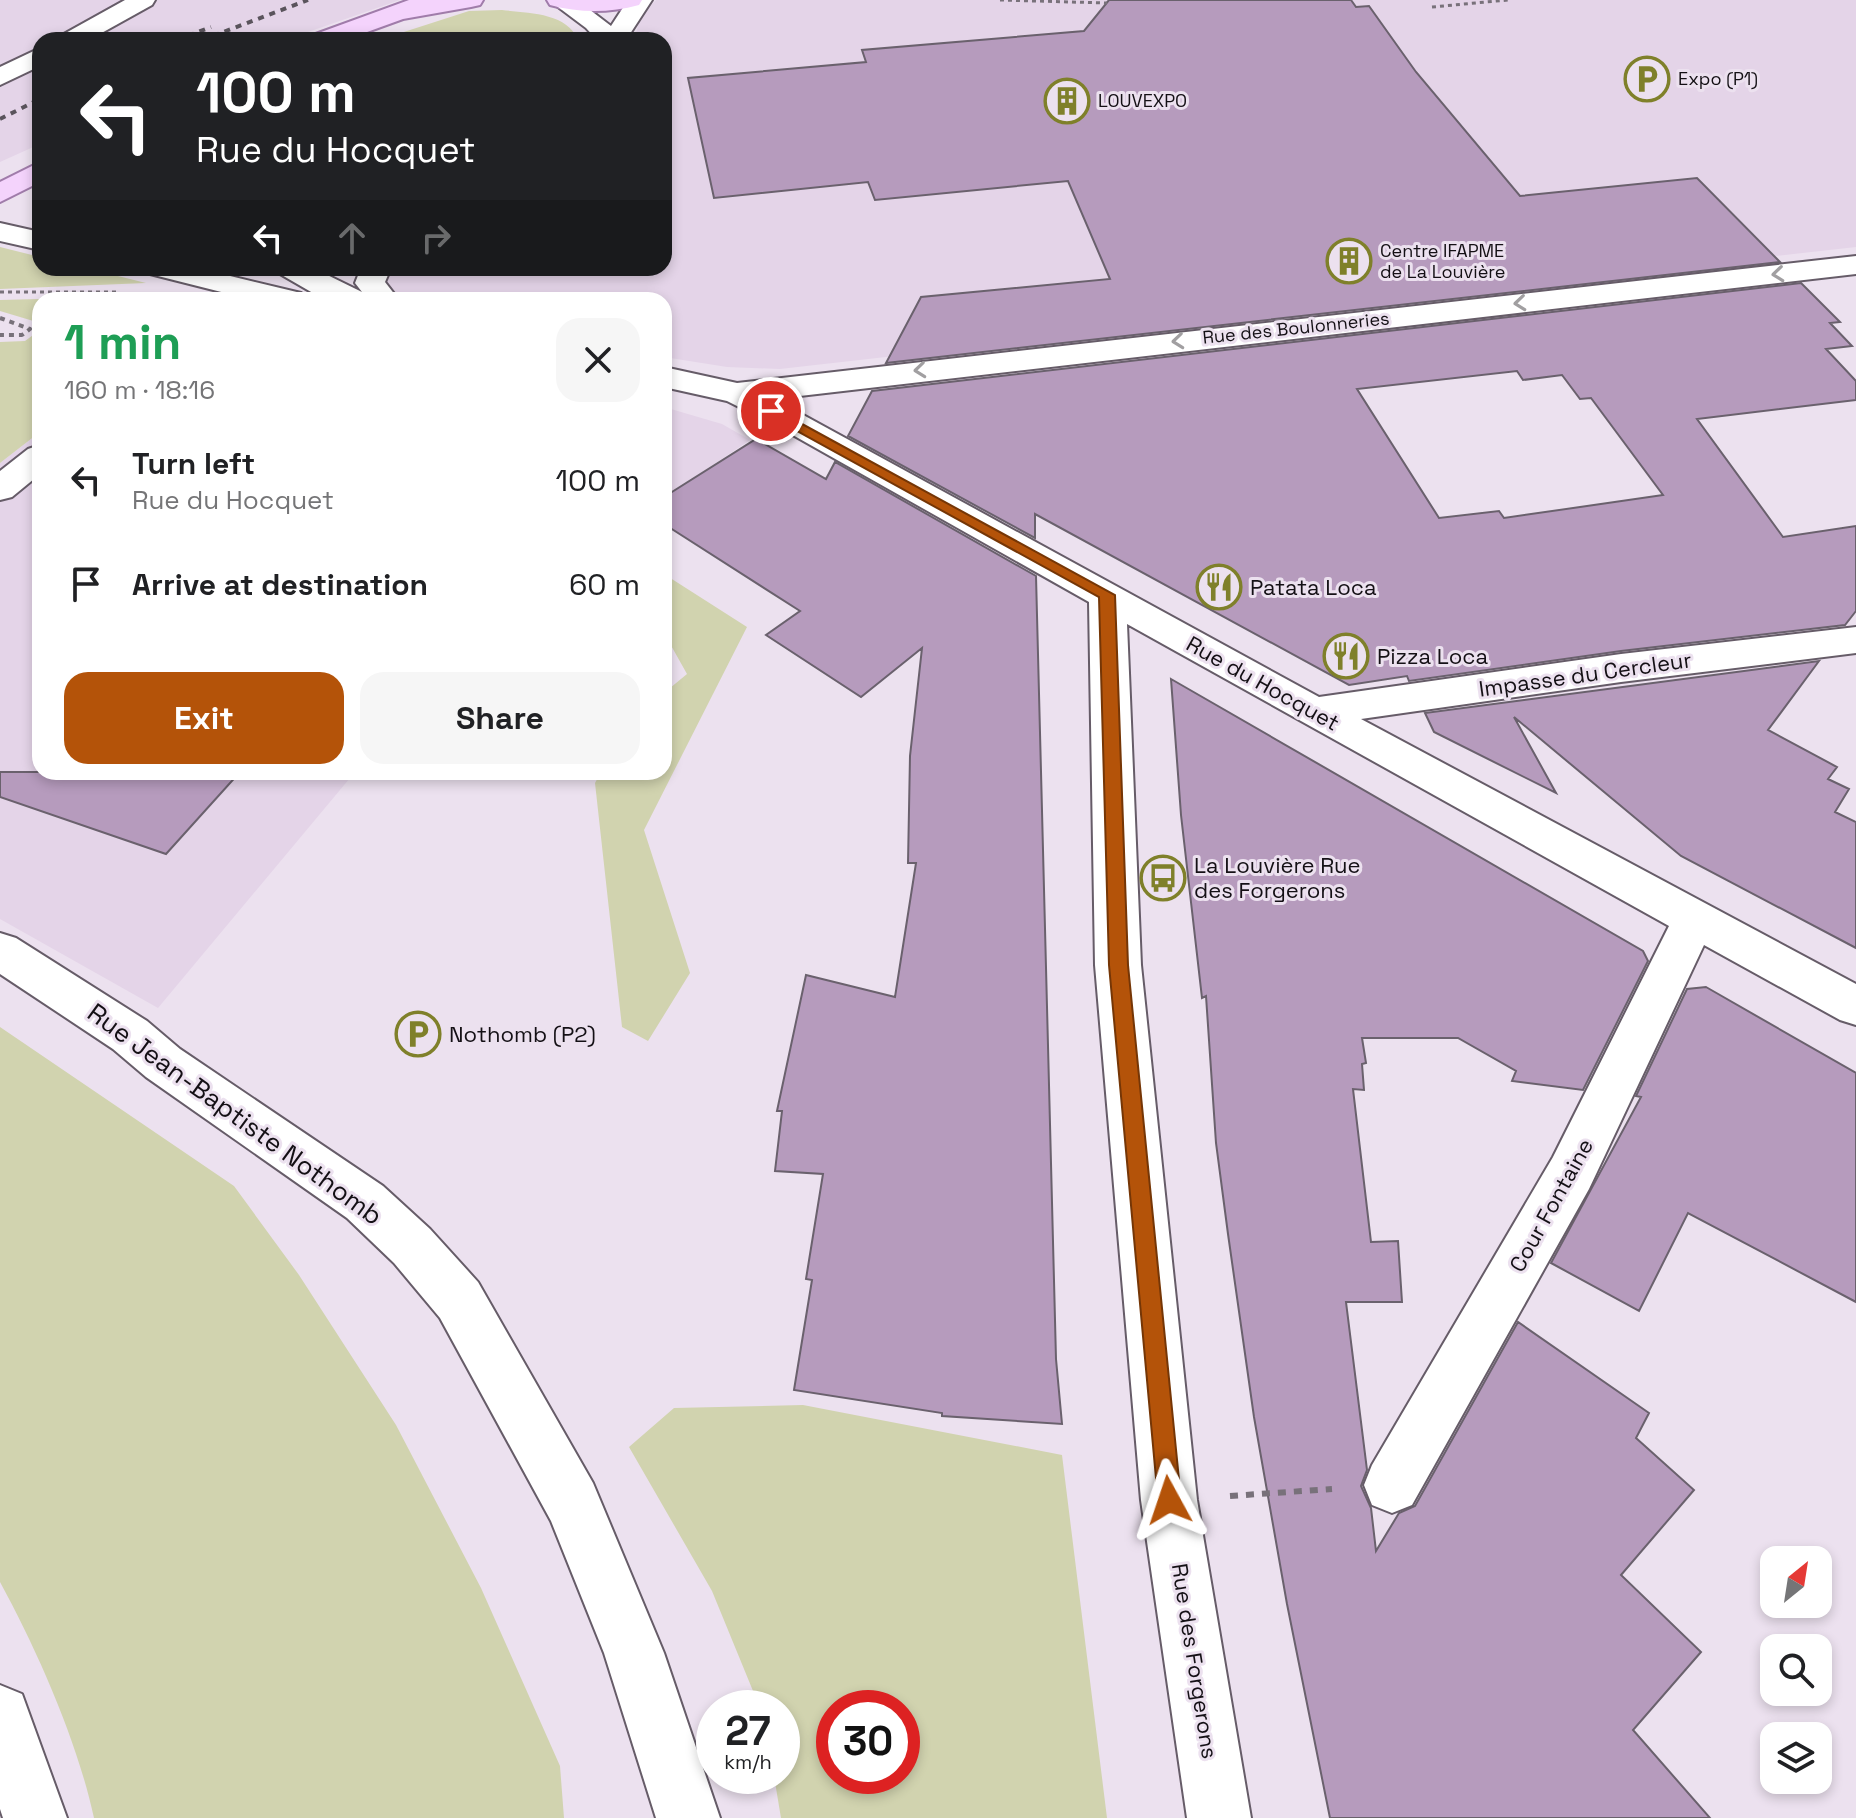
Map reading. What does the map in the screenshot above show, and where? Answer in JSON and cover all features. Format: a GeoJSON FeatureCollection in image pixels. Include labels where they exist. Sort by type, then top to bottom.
{"type":"FeatureCollection","features":[{"type":"Feature","properties":{"kind":"main road"},"geometry":{"type":"LineString","coordinates":[[345,32],[432,0]]}},
{"type":"Feature","properties":{"kind":"main road"},"geometry":{"type":"LineString","coordinates":[[399,13],[471,0]]}},
{"type":"Feature","properties":{"kind":"main road"},"geometry":{"type":"LineString","coordinates":[[560,0],[588,5],[630,0]]}},
{"type":"Feature","properties":{"kind":"main road"},"geometry":{"type":"LineString","coordinates":[[0,194],[32,175]]}},
{"type":"Feature","properties":{"kind":"street"},"geometry":{"type":"LineString","coordinates":[[85,32],[143,0]]}},
{"type":"Feature","properties":{"kind":"street"},"geometry":{"type":"LineString","coordinates":[[560,0],[604,32]]}},
{"type":"Feature","properties":{"kind":"street"},"geometry":{"type":"LineString","coordinates":[[618,32],[640,0]]}},
{"type":"Feature","properties":{"kind":"street"},"geometry":{"type":"LineString","coordinates":[[0,77],[32,60]]}},
{"type":"Feature","properties":{"kind":"street"},"geometry":{"type":"LineString","coordinates":[[0,232],[32,239]]}},
{"type":"Feature","properties":{"kind":"street","name":"Rue des Boulonneries"},"geometry":{"type":"LineString","coordinates":[[737,393],[1856,265]]}},
{"type":"Feature","properties":{"kind":"street"},"geometry":{"type":"LineString","coordinates":[[195,276],[258,292]]}},
{"type":"Feature","properties":{"kind":"street"},"geometry":{"type":"LineString","coordinates":[[305,276],[333,292]]}},
{"type":"Feature","properties":{"kind":"street","name":"Rue du Hocquet"},"geometry":{"type":"LineString","coordinates":[[672,379],[737,393],[787,418],[1314,712],[1856,1006]]}},
{"type":"Feature","properties":{"kind":"street"},"geometry":{"type":"LineString","coordinates":[[0,489],[32,463]]}},
{"type":"Feature","properties":{"kind":"street","name":"Rue des Forgerons"},"geometry":{"type":"LineString","coordinates":[[1107,595],[1118,965],[1169,1500],[1219,1818]]}},
{"type":"Feature","properties":{"kind":"street","name":"Impasse du Cercleur"},"geometry":{"type":"LineString","coordinates":[[1314,712],[1621,668],[1856,640]]}},
{"type":"Feature","properties":{"kind":"street","name":"Cour Fontaine"},"geometry":{"type":"LineString","coordinates":[[1392,1485],[1571,1173],[1695,918]]}},
{"type":"Feature","properties":{"kind":"street","name":"Rue Jean-Baptiste Nothomb"},"geometry":{"type":"LineString","coordinates":[[0,951],[130,1035],[163,1063],[365,1202],[412,1246],[459,1300],[573,1503],[634,1653],[688,1818]]}},
{"type":"Feature","properties":{"kind":"street"},"geometry":{"type":"LineString","coordinates":[[0,1716],[35,1818]]}},
{"type":"Feature","properties":{"kind":"path"},"geometry":{"type":"LineString","coordinates":[[1000,0],[1107,3]]}},
{"type":"Feature","properties":{"kind":"path"},"geometry":{"type":"LineString","coordinates":[[1432,7],[1508,0]]}},
{"type":"Feature","properties":{"kind":"path"},"geometry":{"type":"LineString","coordinates":[[0,292],[119,292]]}},
{"type":"Feature","properties":{"kind":"path"},"geometry":{"type":"LineString","coordinates":[[0,318],[30,329],[22,335],[0,335]]}},
{"type":"Feature","properties":{"kind":"path"},"geometry":{"type":"LineString","coordinates":[[1169,1500],[1392,1485]]}},
{"type":"Feature","properties":{"kind":"shaded area"},"geometry":{"type":"Polygon","coordinates":[[[0,0],[400,0],[308,32],[32,32],[32,148],[0,162],[0,0]]]}},
{"type":"Feature","properties":{"kind":"shaded area"},"geometry":{"type":"Polygon","coordinates":[[[656,0],[1856,0],[1856,247],[780,369],[727,367],[672,358],[672,292],[393,292],[384,281],[387,276],[672,276],[672,32],[636,32],[641,15],[656,0]]]}},
{"type":"Feature","properties":{"kind":"shaded area"},"geometry":{"type":"Polygon","coordinates":[[[672,409],[722,424],[750,440],[672,493],[672,409]]]}},
{"type":"Feature","properties":{"kind":"shaded area"},"geometry":{"type":"Polygon","coordinates":[[[32,438],[32,780],[348,780],[158,1008],[0,919],[0,463],[32,438]]]}},
{"type":"Feature","properties":{"kind":"green space"},"geometry":{"type":"Polygon","coordinates":[[[469,11],[534,13],[556,19],[574,32],[404,32],[469,11]]]}},
{"type":"Feature","properties":{"kind":"green space"},"geometry":{"type":"Polygon","coordinates":[[[0,247],[32,255],[32,276],[118,276],[146,283],[0,289],[0,247]]]}},
{"type":"Feature","properties":{"kind":"green space"},"geometry":{"type":"Polygon","coordinates":[[[32,299],[32,321],[0,311],[0,300],[32,299]]]}},
{"type":"Feature","properties":{"kind":"green space"},"geometry":{"type":"Polygon","coordinates":[[[32,336],[32,438],[0,463],[0,342],[25,341],[32,336]]]}},
{"type":"Feature","properties":{"kind":"green space"},"geometry":{"type":"Polygon","coordinates":[[[672,579],[747,627],[672,775],[672,686],[687,674],[672,647],[672,579]]]}},
{"type":"Feature","properties":{"kind":"green space"},"geometry":{"type":"Polygon","coordinates":[[[597,780],[669,780],[644,830],[690,973],[648,1041],[622,1027],[597,780]]]}},
{"type":"Feature","properties":{"kind":"green space"},"geometry":{"type":"Polygon","coordinates":[[[0,1027],[234,1186],[299,1275],[396,1425],[481,1588],[560,1766],[564,1818],[94,1818],[87,1788],[55,1697],[0,1582],[0,1027]]]}},
{"type":"Feature","properties":{"kind":"green space"},"geometry":{"type":"Polygon","coordinates":[[[803,1405],[1062,1455],[1107,1818],[781,1818],[777,1794],[800,1794],[800,1690],[753,1690],[712,1591],[629,1447],[674,1408],[803,1405]]]}},
{"type":"Feature","properties":{"kind":"building"},"geometry":{"type":"Polygon","coordinates":[[[1109,0],[1351,0],[1356,7],[1369,6],[1416,72],[1520,196],[1697,178],[1780,262],[886,363],[921,297],[1110,279],[1068,181],[875,200],[868,182],[714,198],[688,78],[866,62],[862,50],[1084,31],[1109,0]]]}},
{"type":"Feature","properties":{"kind":"building"},"geometry":{"type":"Polygon","coordinates":[[[1801,283],[1840,322],[1830,323],[1852,346],[1826,349],[1856,381],[1856,400],[1697,419],[1783,537],[1856,526],[1856,611],[1845,625],[1621,651],[1409,681],[1407,676],[1349,685],[1035,514],[1035,538],[848,436],[872,391],[1801,283]],[[1517,371],[1357,389],[1439,518],[1499,511],[1504,518],[1663,495],[1591,398],[1580,399],[1562,375],[1523,380],[1517,371]]]}},
{"type":"Feature","properties":{"kind":"building"},"geometry":{"type":"Polygon","coordinates":[[[756,439],[826,479],[835,462],[1036,576],[1056,1359],[1062,1424],[942,1416],[942,1413],[794,1390],[812,1280],[806,1279],[823,1174],[775,1171],[782,1111],[777,1111],[806,975],[895,997],[916,863],[908,863],[910,756],[922,648],[861,697],[766,635],[800,611],[672,529],[672,492],[756,439]]]}},
{"type":"Feature","properties":{"kind":"building"},"geometry":{"type":"Polygon","coordinates":[[[1819,661],[1768,730],[1837,767],[1828,779],[1849,789],[1835,812],[1856,822],[1856,948],[1681,856],[1514,717],[1556,793],[1434,732],[1425,713],[1819,661]]]}},
{"type":"Feature","properties":{"kind":"building"},"geometry":{"type":"Polygon","coordinates":[[[1171,679],[1643,951],[1648,961],[1583,1090],[1512,1081],[1516,1071],[1458,1038],[1362,1038],[1366,1063],[1362,1064],[1364,1090],[1353,1089],[1371,1242],[1398,1241],[1402,1302],[1346,1302],[1367,1470],[1361,1486],[1371,1508],[1376,1551],[1399,1513],[1415,1506],[1518,1322],[1649,1413],[1636,1438],[1694,1490],[1621,1575],[1701,1652],[1633,1730],[1710,1818],[1330,1818],[1254,1417],[1228,1234],[1216,1143],[1206,996],[1202,998],[1181,815],[1171,679]]]}},
{"type":"Feature","properties":{"kind":"building"},"geometry":{"type":"Polygon","coordinates":[[[0,772],[32,772],[32,780],[233,780],[166,854],[0,797],[0,772]]]}},
{"type":"Feature","properties":{"kind":"building"},"geometry":{"type":"Polygon","coordinates":[[[1706,987],[1856,1073],[1856,1302],[1688,1213],[1639,1311],[1551,1263],[1641,1097],[1636,1096],[1687,989],[1706,987]]]}},
{"type":"Feature","properties":{"kind":"railway"},"geometry":{"type":"LineString","coordinates":[[223,32],[308,0]]}},
{"type":"Feature","properties":{"kind":"railway"},"geometry":{"type":"LineString","coordinates":[[198,32],[211,27]]}},
{"type":"Feature","properties":{"kind":"railway"},"geometry":{"type":"LineString","coordinates":[[0,119],[32,103]]}},
{"type":"Feature","properties":{"kind":"place","name":"Expo (P1)"},"geometry":{"type":"Point","coordinates":[1647,79]}},
{"type":"Feature","properties":{"kind":"place","name":"LOUVEXPO"},"geometry":{"type":"Point","coordinates":[1067,101]}},
{"type":"Feature","properties":{"kind":"place","name":"Centre IFAPME de La Louvière"},"geometry":{"type":"Point","coordinates":[1349,261]}},
{"type":"Feature","properties":{"kind":"place","name":"Patata Loca"},"geometry":{"type":"Point","coordinates":[1219,587]}},
{"type":"Feature","properties":{"kind":"place","name":"Pizza Loca"},"geometry":{"type":"Point","coordinates":[1346,656]}},
{"type":"Feature","properties":{"kind":"place","name":"La Louvière Rue des Forgerons"},"geometry":{"type":"Point","coordinates":[1163,878]}},
{"type":"Feature","properties":{"kind":"place","name":"Nothomb (P2)"},"geometry":{"type":"Point","coordinates":[418,1034]}},
{"type":"Feature","properties":{"kind":"route"},"geometry":{"type":"LineString","coordinates":[[771,411],[1107,595],[1118,965],[1169,1500]]}}]}
